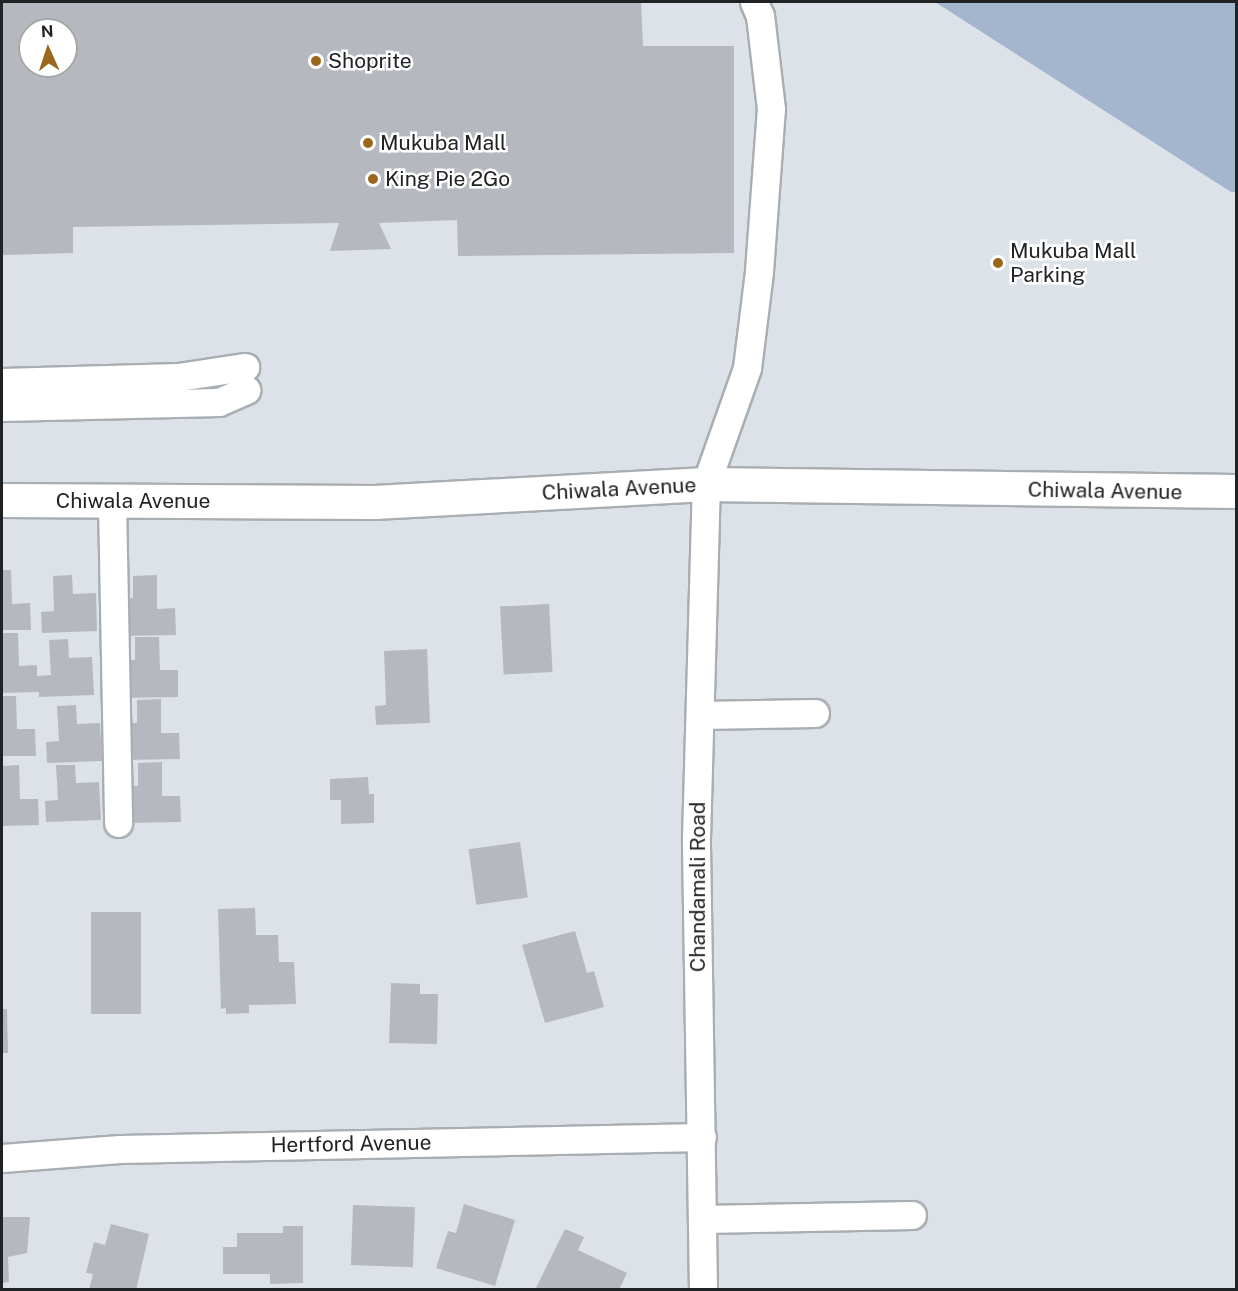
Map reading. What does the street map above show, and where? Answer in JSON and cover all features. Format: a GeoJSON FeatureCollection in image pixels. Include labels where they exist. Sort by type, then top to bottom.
{"type":"FeatureCollection","features":[{"type":"Feature","properties":{"kind":"main road","name":"Chiwala Avenue"},"geometry":{"type":"LineString","coordinates":[[2,500],[374,502],[706,484],[1236,491]]}},
{"type":"Feature","properties":{"kind":"street","name":"Chandamali Road"},"geometry":{"type":"LineString","coordinates":[[703,1290],[696,838],[706,484],[747,368],[763,237],[771,109],[760,16],[754,2]]}},
{"type":"Feature","properties":{"kind":"street"},"geometry":{"type":"LineString","coordinates":[[2,382],[178,377],[245,379],[219,402],[2,407]]}},
{"type":"Feature","properties":{"kind":"street"},"geometry":{"type":"LineString","coordinates":[[112,502],[118,823]]}},
{"type":"Feature","properties":{"kind":"street"},"geometry":{"type":"LineString","coordinates":[[699,715],[815,713]]}},
{"type":"Feature","properties":{"kind":"street","name":"Hertford Avenue"},"geometry":{"type":"LineString","coordinates":[[2,1158],[120,1149],[702,1137]]}},
{"type":"Feature","properties":{"kind":"street"},"geometry":{"type":"LineString","coordinates":[[703,1219],[912,1215]]}},
{"type":"Feature","properties":{"kind":"shaded area"},"geometry":{"type":"Polygon","coordinates":[[[935,2],[1236,2],[1236,192],[1231,192],[935,2]]]}},
{"type":"Feature","properties":{"kind":"building","name":"Mukuba Mall"},"geometry":{"type":"Polygon","coordinates":[[[2,2],[641,2],[643,46],[734,46],[734,253],[458,256],[457,220],[379,223],[391,249],[330,251],[339,223],[73,227],[73,253],[2,255],[2,2]]]}},
{"type":"Feature","properties":{"kind":"building"},"geometry":{"type":"Polygon","coordinates":[[[2,570],[11,570],[12,604],[30,603],[31,630],[2,630],[2,570]]]}},
{"type":"Feature","properties":{"kind":"building"},"geometry":{"type":"Polygon","coordinates":[[[72,575],[73,594],[96,593],[97,631],[42,633],[41,612],[54,611],[53,576],[72,575]]]}},
{"type":"Feature","properties":{"kind":"building"},"geometry":{"type":"Polygon","coordinates":[[[157,575],[157,609],[175,608],[176,635],[119,636],[118,599],[133,598],[133,576],[157,575]]]}},
{"type":"Feature","properties":{"kind":"building"},"geometry":{"type":"Polygon","coordinates":[[[549,604],[553,672],[504,674],[500,607],[549,604]]]}},
{"type":"Feature","properties":{"kind":"building"},"geometry":{"type":"Polygon","coordinates":[[[2,633],[18,633],[19,666],[37,665],[37,676],[51,675],[49,640],[68,639],[69,658],[92,657],[94,695],[39,697],[39,692],[2,693],[2,633]]]}},
{"type":"Feature","properties":{"kind":"building"},"geometry":{"type":"Polygon","coordinates":[[[135,637],[159,637],[160,670],[178,670],[178,697],[121,698],[120,660],[135,660],[135,637]]]}},
{"type":"Feature","properties":{"kind":"building"},"geometry":{"type":"Polygon","coordinates":[[[427,649],[430,723],[376,725],[375,706],[386,705],[384,651],[427,649]]]}},
{"type":"Feature","properties":{"kind":"building"},"geometry":{"type":"Polygon","coordinates":[[[2,696],[16,696],[17,729],[35,729],[36,756],[2,756],[2,696]]]}},
{"type":"Feature","properties":{"kind":"building"},"geometry":{"type":"Polygon","coordinates":[[[161,699],[161,733],[179,733],[180,759],[123,760],[122,723],[137,723],[137,700],[161,699]]]}},
{"type":"Feature","properties":{"kind":"building"},"geometry":{"type":"Polygon","coordinates":[[[76,705],[77,724],[100,723],[102,761],[47,763],[46,742],[59,741],[57,706],[76,705]]]}},
{"type":"Feature","properties":{"kind":"building"},"geometry":{"type":"Polygon","coordinates":[[[162,762],[162,796],[180,796],[181,822],[124,823],[123,786],[138,786],[138,763],[162,762]]]}},
{"type":"Feature","properties":{"kind":"building"},"geometry":{"type":"Polygon","coordinates":[[[19,765],[20,799],[38,799],[39,825],[2,826],[2,766],[19,765]]]}},
{"type":"Feature","properties":{"kind":"building"},"geometry":{"type":"Polygon","coordinates":[[[56,765],[75,765],[76,783],[99,782],[101,820],[46,822],[45,801],[58,800],[56,765]]]}},
{"type":"Feature","properties":{"kind":"building"},"geometry":{"type":"Polygon","coordinates":[[[368,777],[369,794],[374,794],[374,823],[341,824],[341,800],[330,800],[330,779],[368,777]]]}},
{"type":"Feature","properties":{"kind":"building"},"geometry":{"type":"Polygon","coordinates":[[[520,842],[528,897],[476,905],[469,849],[520,842]]]}},
{"type":"Feature","properties":{"kind":"building"},"geometry":{"type":"Polygon","coordinates":[[[255,908],[256,935],[278,935],[279,962],[294,962],[296,1004],[249,1005],[249,1013],[226,1014],[226,1008],[221,1009],[218,909],[255,908]]]}},
{"type":"Feature","properties":{"kind":"building"},"geometry":{"type":"Polygon","coordinates":[[[91,912],[141,912],[141,1014],[91,1014],[91,912]]]}},
{"type":"Feature","properties":{"kind":"building"},"geometry":{"type":"Polygon","coordinates":[[[575,931],[587,973],[594,971],[604,1007],[545,1023],[522,945],[575,931]]]}},
{"type":"Feature","properties":{"kind":"building"},"geometry":{"type":"Polygon","coordinates":[[[391,983],[420,984],[420,994],[438,994],[437,1044],[389,1043],[391,983]]]}},
{"type":"Feature","properties":{"kind":"building"},"geometry":{"type":"Polygon","coordinates":[[[2,1009],[7,1009],[8,1053],[2,1053],[2,1009]]]}},
{"type":"Feature","properties":{"kind":"building"},"geometry":{"type":"Polygon","coordinates":[[[464,1204],[515,1220],[495,1286],[436,1268],[448,1231],[456,1233],[464,1204]]]}},
{"type":"Feature","properties":{"kind":"building"},"geometry":{"type":"Polygon","coordinates":[[[353,1205],[415,1207],[413,1267],[351,1265],[353,1205]]]}},
{"type":"Feature","properties":{"kind":"building"},"geometry":{"type":"Polygon","coordinates":[[[2,1217],[30,1217],[27,1253],[8,1257],[9,1282],[2,1283],[2,1217]]]}},
{"type":"Feature","properties":{"kind":"building"},"geometry":{"type":"Polygon","coordinates":[[[111,1224],[149,1234],[136,1290],[89,1290],[93,1274],[86,1273],[94,1242],[105,1245],[111,1224]]]}},
{"type":"Feature","properties":{"kind":"building"},"geometry":{"type":"Polygon","coordinates":[[[283,1226],[303,1226],[303,1283],[270,1284],[270,1274],[223,1274],[223,1247],[237,1247],[237,1233],[283,1233],[283,1226]]]}},
{"type":"Feature","properties":{"kind":"building"},"geometry":{"type":"Polygon","coordinates":[[[565,1229],[584,1237],[578,1250],[627,1273],[619,1290],[535,1290],[565,1229]]]}},
{"type":"Feature","properties":{"kind":"place","name":"Shoprite"},"geometry":{"type":"Point","coordinates":[316,61]}},
{"type":"Feature","properties":{"kind":"place","name":"Mukuba Mall"},"geometry":{"type":"Point","coordinates":[368,143]}},
{"type":"Feature","properties":{"kind":"place","name":"King Pie 2Go"},"geometry":{"type":"Point","coordinates":[373,179]}},
{"type":"Feature","properties":{"kind":"place","name":"Mukuba Mall Parking"},"geometry":{"type":"Point","coordinates":[998,263]}}]}
